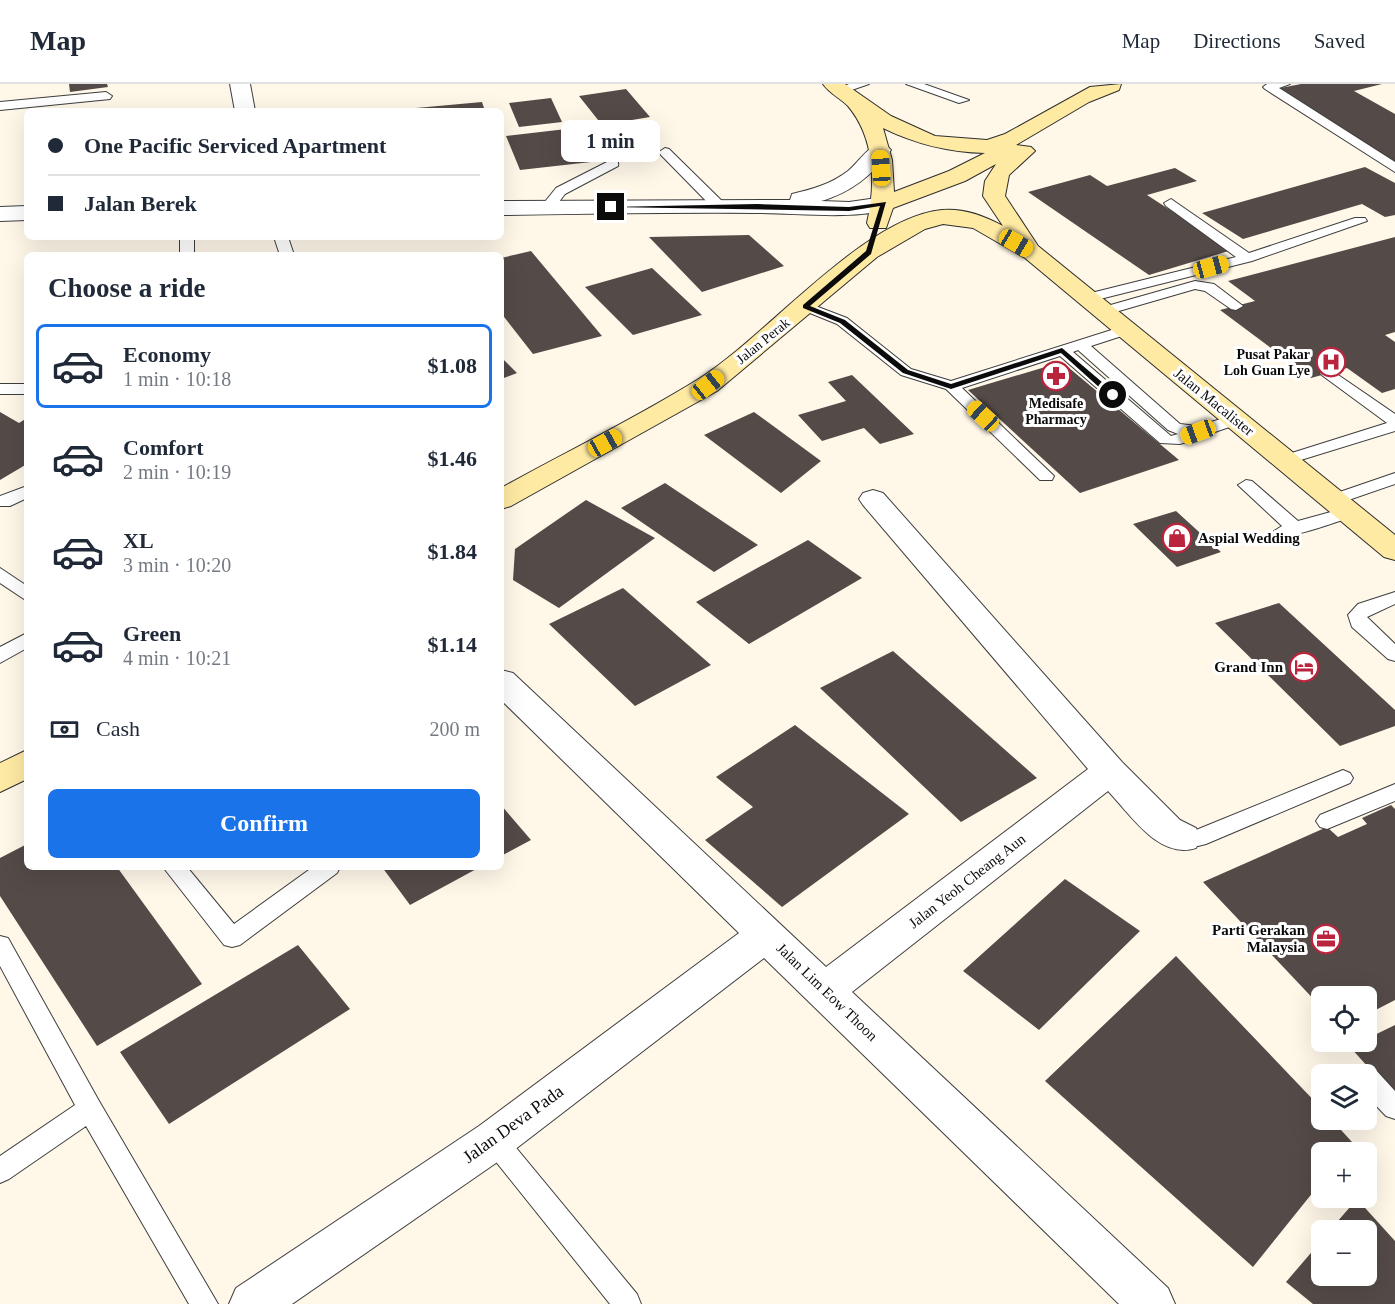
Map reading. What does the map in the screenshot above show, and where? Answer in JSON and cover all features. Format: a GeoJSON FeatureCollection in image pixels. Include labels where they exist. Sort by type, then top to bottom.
{"type":"FeatureCollection","features":[{"type":"Feature","properties":{"kind":"main road"},"geometry":{"type":"LineString","coordinates":[[848,90],[905,132],[934,143],[969,147],[997,146],[1093,91],[1111,85]]}},
{"type":"Feature","properties":{"kind":"main road"},"geometry":{"type":"LineString","coordinates":[[884,204],[957,176],[1045,129],[1111,85]]}},
{"type":"Feature","properties":{"kind":"main road"},"geometry":{"type":"LineString","coordinates":[[848,90],[874,134],[880,150],[884,204],[869,252]]}},
{"type":"Feature","properties":{"kind":"main road"},"geometry":{"type":"LineString","coordinates":[[1033,253],[1000,206],[993,188],[997,174],[1034,143],[1045,129]]}},
{"type":"Feature","properties":{"kind":"main road","name":"Jalan Perak"},"geometry":{"type":"LineString","coordinates":[[504,498],[708,385],[869,252],[917,224],[942,217],[961,218],[981,223],[1033,253]]}},
{"type":"Feature","properties":{"kind":"main road","name":"Jalan Macalister"},"geometry":{"type":"LineString","coordinates":[[1033,253],[1395,550]]}},
{"type":"Feature","properties":{"kind":"main road"},"geometry":{"type":"LineString","coordinates":[[0,779],[24,766]]}},
{"type":"Feature","properties":{"kind":"street"},"geometry":{"type":"LineString","coordinates":[[240,84],[244,108]]}},
{"type":"Feature","properties":{"kind":"street"},"geometry":{"type":"LineString","coordinates":[[757,206],[810,198],[835,189],[869,165],[880,150]]}},
{"type":"Feature","properties":{"kind":"street"},"geometry":{"type":"LineString","coordinates":[[504,208],[757,206],[849,209],[884,204]]}},
{"type":"Feature","properties":{"kind":"street"},"geometry":{"type":"LineString","coordinates":[[0,214],[24,213]]}},
{"type":"Feature","properties":{"kind":"street"},"geometry":{"type":"LineString","coordinates":[[873,499],[1110,771],[1167,830],[1183,838]]}},
{"type":"Feature","properties":{"kind":"street","name":"Jalan Lim Eow Thoon"},"geometry":{"type":"LineString","coordinates":[[504,684],[1152,1304]]}},
{"type":"Feature","properties":{"kind":"street","name":"Jalan Yeoh Cheang Aun"},"geometry":{"type":"LineString","coordinates":[[824,991],[1110,771]]}},
{"type":"Feature","properties":{"kind":"street","name":"Jalan Deva Pada"},"geometry":{"type":"LineString","coordinates":[[252,1304],[495,1140],[767,934]]}},
{"type":"Feature","properties":{"kind":"lane"},"geometry":{"type":"LineString","coordinates":[[912,84],[963,100]]}},
{"type":"Feature","properties":{"kind":"lane"},"geometry":{"type":"LineString","coordinates":[[1284,84],[1269,87],[1395,168]]}},
{"type":"Feature","properties":{"kind":"lane"},"geometry":{"type":"LineString","coordinates":[[0,106],[106,96]]}},
{"type":"Feature","properties":{"kind":"lane"},"geometry":{"type":"LineString","coordinates":[[547,208],[560,190],[578,180],[602,174],[614,163],[601,147]]}},
{"type":"Feature","properties":{"kind":"lane"},"geometry":{"type":"LineString","coordinates":[[665,152],[719,206]]}},
{"type":"Feature","properties":{"kind":"lane"},"geometry":{"type":"LineString","coordinates":[[1171,203],[1247,258]]}},
{"type":"Feature","properties":{"kind":"lane"},"geometry":{"type":"LineString","coordinates":[[1096,305],[1360,221]]}},
{"type":"Feature","properties":{"kind":"lane"},"geometry":{"type":"LineString","coordinates":[[1096,305],[1202,285],[1236,306]]}},
{"type":"Feature","properties":{"kind":"lane"},"geometry":{"type":"LineString","coordinates":[[805,306],[842,321],[906,372],[951,386],[1046,476]]}},
{"type":"Feature","properties":{"kind":"lane"},"geometry":{"type":"LineString","coordinates":[[951,386],[1126,330]]}},
{"type":"Feature","properties":{"kind":"lane"},"geometry":{"type":"LineString","coordinates":[[1080,344],[1173,427],[1185,432],[1198,432]]}},
{"type":"Feature","properties":{"kind":"lane"},"geometry":{"type":"LineString","coordinates":[[1062,350],[1166,440],[1174,441],[1234,420]]}},
{"type":"Feature","properties":{"kind":"lane"},"geometry":{"type":"LineString","coordinates":[[1328,374],[1395,424]]}},
{"type":"Feature","properties":{"kind":"lane"},"geometry":{"type":"LineString","coordinates":[[0,389],[24,389]]}},
{"type":"Feature","properties":{"kind":"lane"},"geometry":{"type":"LineString","coordinates":[[1285,460],[1395,424]]}},
{"type":"Feature","properties":{"kind":"lane"},"geometry":{"type":"LineString","coordinates":[[1246,485],[1289,529],[1342,506],[1395,478]]}},
{"type":"Feature","properties":{"kind":"lane"},"geometry":{"type":"LineString","coordinates":[[0,501],[4,502],[24,492]]}},
{"type":"Feature","properties":{"kind":"lane"},"geometry":{"type":"LineString","coordinates":[[0,574],[24,593]]}},
{"type":"Feature","properties":{"kind":"lane"},"geometry":{"type":"LineString","coordinates":[[1395,598],[1365,608],[1358,615],[1359,624],[1395,654]]}},
{"type":"Feature","properties":{"kind":"lane"},"geometry":{"type":"LineString","coordinates":[[0,656],[24,641]]}},
{"type":"Feature","properties":{"kind":"lane"},"geometry":{"type":"LineString","coordinates":[[1183,838],[1198,838],[1343,778]]}},
{"type":"Feature","properties":{"kind":"lane"},"geometry":{"type":"LineString","coordinates":[[1327,821],[1395,792]]}},
{"type":"Feature","properties":{"kind":"lane"},"geometry":{"type":"LineString","coordinates":[[176,870],[232,938],[325,870]]}},
{"type":"Feature","properties":{"kind":"lane"},"geometry":{"type":"LineString","coordinates":[[0,945],[90,1108],[204,1304]]}},
{"type":"Feature","properties":{"kind":"lane"},"geometry":{"type":"LineString","coordinates":[[1377,1089],[1395,1108]]}},
{"type":"Feature","properties":{"kind":"lane"},"geometry":{"type":"LineString","coordinates":[[0,1171],[90,1108]]}},
{"type":"Feature","properties":{"kind":"lane"},"geometry":{"type":"LineString","coordinates":[[495,1140],[627,1304]]}},
{"type":"Feature","properties":{"kind":"building"},"geometry":{"type":"Polygon","coordinates":[[[69,84],[107,84],[108,87],[70,92],[69,84]]]}},
{"type":"Feature","properties":{"kind":"building"},"geometry":{"type":"Polygon","coordinates":[[[1301,84],[1382,84],[1354,91],[1395,114],[1395,164],[1275,89],[1301,84]]]}},
{"type":"Feature","properties":{"kind":"building"},"geometry":{"type":"Polygon","coordinates":[[[626,89],[650,117],[602,125],[579,96],[626,89]]]}},
{"type":"Feature","properties":{"kind":"building"},"geometry":{"type":"Polygon","coordinates":[[[551,98],[562,122],[519,127],[509,103],[551,98]]]}},
{"type":"Feature","properties":{"kind":"building"},"geometry":{"type":"Polygon","coordinates":[[[482,102],[484,108],[416,108],[482,102]]]}},
{"type":"Feature","properties":{"kind":"building"},"geometry":{"type":"Polygon","coordinates":[[[575,128],[591,162],[520,170],[506,136],[575,128]]]}},
{"type":"Feature","properties":{"kind":"building"},"geometry":{"type":"Polygon","coordinates":[[[1365,167],[1395,183],[1395,215],[1385,217],[1362,204],[1243,239],[1202,213],[1365,167]]]}},
{"type":"Feature","properties":{"kind":"building"},"geometry":{"type":"Polygon","coordinates":[[[1175,168],[1197,181],[1147,195],[1232,250],[1149,275],[1028,192],[1090,175],[1107,186],[1175,168]]]}},
{"type":"Feature","properties":{"kind":"building"},"geometry":{"type":"Polygon","coordinates":[[[749,235],[784,266],[702,292],[649,237],[749,235]]]}},
{"type":"Feature","properties":{"kind":"building","name":"Pusat Pakar Loh Guan Lye"},"geometry":{"type":"Polygon","coordinates":[[[1395,237],[1395,332],[1385,335],[1395,342],[1395,389],[1382,393],[1347,368],[1311,378],[1220,310],[1255,301],[1228,281],[1395,237]]]}},
{"type":"Feature","properties":{"kind":"building"},"geometry":{"type":"Polygon","coordinates":[[[531,251],[602,336],[533,354],[504,317],[504,257],[531,251]]]}},
{"type":"Feature","properties":{"kind":"building"},"geometry":{"type":"Polygon","coordinates":[[[652,268],[702,315],[633,335],[585,287],[652,268]]]}},
{"type":"Feature","properties":{"kind":"building"},"geometry":{"type":"Polygon","coordinates":[[[504,360],[517,373],[504,378],[504,360]]]}},
{"type":"Feature","properties":{"kind":"building"},"geometry":{"type":"Polygon","coordinates":[[[1062,362],[1179,460],[1080,493],[968,390],[1062,362]]]}},
{"type":"Feature","properties":{"kind":"building"},"geometry":{"type":"Polygon","coordinates":[[[852,375],[914,434],[880,444],[864,428],[822,441],[798,415],[846,401],[828,382],[852,375]]]}},
{"type":"Feature","properties":{"kind":"building"},"geometry":{"type":"Polygon","coordinates":[[[0,412],[19,423],[24,420],[24,466],[0,480],[0,412]]]}},
{"type":"Feature","properties":{"kind":"building"},"geometry":{"type":"Polygon","coordinates":[[[754,412],[821,461],[781,493],[704,435],[754,412]]]}},
{"type":"Feature","properties":{"kind":"building"},"geometry":{"type":"Polygon","coordinates":[[[665,483],[758,545],[714,572],[621,508],[665,483]]]}},
{"type":"Feature","properties":{"kind":"building"},"geometry":{"type":"Polygon","coordinates":[[[586,500],[655,538],[559,608],[513,580],[515,549],[586,500]]]}},
{"type":"Feature","properties":{"kind":"building","name":"Aspial Wedding"},"geometry":{"type":"Polygon","coordinates":[[[1176,511],[1221,552],[1177,567],[1133,524],[1176,511]]]}},
{"type":"Feature","properties":{"kind":"building"},"geometry":{"type":"Polygon","coordinates":[[[808,540],[862,578],[749,644],[696,602],[808,540]]]}},
{"type":"Feature","properties":{"kind":"building"},"geometry":{"type":"Polygon","coordinates":[[[623,588],[711,665],[635,706],[549,624],[623,588]]]}},
{"type":"Feature","properties":{"kind":"building","name":"Grand Inn"},"geometry":{"type":"Polygon","coordinates":[[[1279,603],[1395,710],[1395,726],[1340,746],[1215,623],[1279,603]]]}},
{"type":"Feature","properties":{"kind":"building"},"geometry":{"type":"Polygon","coordinates":[[[893,651],[1037,778],[961,822],[820,688],[893,651]]]}},
{"type":"Feature","properties":{"kind":"building"},"geometry":{"type":"Polygon","coordinates":[[[795,725],[909,814],[782,907],[705,840],[753,807],[716,777],[795,725]]]}},
{"type":"Feature","properties":{"kind":"building","name":"Parti Gerakan Malaysia"},"geometry":{"type":"Polygon","coordinates":[[[1391,805],[1395,809],[1395,1000],[1377,1009],[1377,986],[1311,986],[1311,996],[1203,882],[1327,827],[1338,837],[1367,824],[1362,818],[1391,805]]]}},
{"type":"Feature","properties":{"kind":"building"},"geometry":{"type":"Polygon","coordinates":[[[504,808],[531,840],[504,854],[504,808]]]}},
{"type":"Feature","properties":{"kind":"building"},"geometry":{"type":"Polygon","coordinates":[[[24,846],[24,870],[119,870],[202,984],[97,1046],[0,896],[0,858],[24,846]]]}},
{"type":"Feature","properties":{"kind":"building"},"geometry":{"type":"Polygon","coordinates":[[[384,870],[474,870],[410,905],[384,870]]]}},
{"type":"Feature","properties":{"kind":"building"},"geometry":{"type":"Polygon","coordinates":[[[1065,879],[1140,931],[1039,1030],[963,971],[1065,879]]]}},
{"type":"Feature","properties":{"kind":"building"},"geometry":{"type":"Polygon","coordinates":[[[298,945],[350,1009],[169,1124],[120,1052],[298,945]]]}},
{"type":"Feature","properties":{"kind":"building"},"geometry":{"type":"Polygon","coordinates":[[[1176,956],[1311,1097],[1311,1130],[1341,1130],[1352,1142],[1311,1142],[1311,1195],[1253,1267],[1045,1081],[1176,956]]]}},
{"type":"Feature","properties":{"kind":"building"},"geometry":{"type":"Polygon","coordinates":[[[1395,1025],[1395,1097],[1377,1077],[1377,1064],[1365,1064],[1354,1052],[1377,1052],[1377,1034],[1395,1025]]]}},
{"type":"Feature","properties":{"kind":"building"},"geometry":{"type":"Polygon","coordinates":[[[1349,1208],[1365,1208],[1376,1220],[1339,1220],[1349,1208]]]}},
{"type":"Feature","properties":{"kind":"building"},"geometry":{"type":"Polygon","coordinates":[[[1377,1221],[1395,1241],[1395,1304],[1313,1304],[1286,1282],[1311,1253],[1311,1286],[1377,1286],[1377,1221]]]}},
{"type":"Feature","properties":{"kind":"place","name":"Pusat Pakar Loh Guan Lye"},"geometry":{"type":"Point","coordinates":[1331,362]}},
{"type":"Feature","properties":{"kind":"place","name":"Medisafe Pharmacy"},"geometry":{"type":"Point","coordinates":[1056,376]}},
{"type":"Feature","properties":{"kind":"place","name":"Aspial Wedding"},"geometry":{"type":"Point","coordinates":[1177,538]}},
{"type":"Feature","properties":{"kind":"place","name":"Grand Inn"},"geometry":{"type":"Point","coordinates":[1304,667]}},
{"type":"Feature","properties":{"kind":"place","name":"Parti Gerakan Malaysia"},"geometry":{"type":"Point","coordinates":[1326,939]}},
{"type":"Feature","properties":{"kind":"route"},"geometry":{"type":"LineString","coordinates":[[611,207],[757,206],[849,209],[884,204],[869,252],[805,306],[842,321],[906,372],[916,376],[951,386],[1062,350],[1113,395]]}}]}
